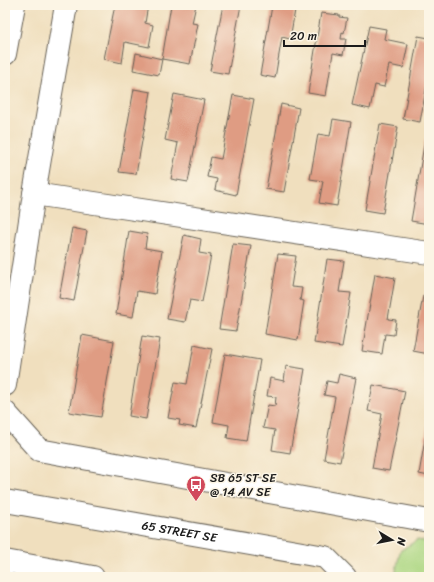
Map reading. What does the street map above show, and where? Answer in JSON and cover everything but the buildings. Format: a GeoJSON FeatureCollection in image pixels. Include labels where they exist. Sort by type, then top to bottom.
{"type":"FeatureCollection","features":[{"type":"Feature","properties":{"kind":"street"},"geometry":{"type":"LineString","coordinates":[[5,54],[14,5]]}},
{"type":"Feature","properties":{"kind":"street"},"geometry":{"type":"LineString","coordinates":[[5,385],[34,194],[66,5]]}},
{"type":"Feature","properties":{"kind":"street"},"geometry":{"type":"LineString","coordinates":[[34,194],[429,253]]}},
{"type":"Feature","properties":{"kind":"street"},"geometry":{"type":"LineString","coordinates":[[5,412],[39,450],[429,521]]}},
{"type":"Feature","properties":{"kind":"street","name":"65 STREET SE"},"geometry":{"type":"LineString","coordinates":[[5,501],[325,558],[345,577]]}},
{"type":"Feature","properties":{"kind":"street"},"geometry":{"type":"LineString","coordinates":[[5,561],[93,577]]}},
{"type":"Feature","properties":{"kind":"green space"},"geometry":{"type":"Polygon","coordinates":[[[417,540],[429,542],[429,577],[395,577],[400,551],[417,540]]]}},
{"type":"Feature","properties":{"kind":"place","name":"SB 65 ST SE @ 14 AV SE"},"geometry":{"type":"Point","coordinates":[196,502]}}]}
